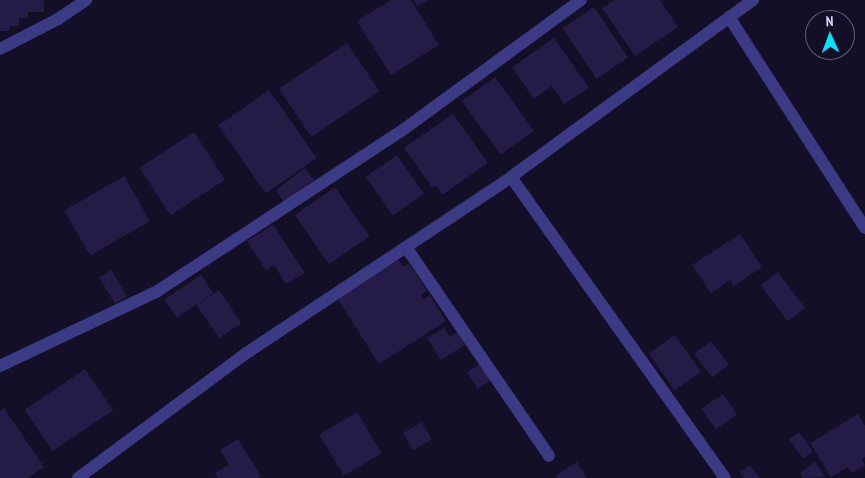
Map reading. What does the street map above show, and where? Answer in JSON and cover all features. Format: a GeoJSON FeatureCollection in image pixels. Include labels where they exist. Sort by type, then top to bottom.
{"type":"FeatureCollection","features":[{"type":"Feature","properties":{"kind":"lane"},"geometry":{"type":"LineString","coordinates":[[0,49],[58,19],[86,0]]}},
{"type":"Feature","properties":{"kind":"lane"},"geometry":{"type":"LineString","coordinates":[[0,366],[156,292],[400,132],[581,0]]}},
{"type":"Feature","properties":{"kind":"lane"},"geometry":{"type":"LineString","coordinates":[[78,478],[245,354],[511,177],[753,0]]}},
{"type":"Feature","properties":{"kind":"lane"},"geometry":{"type":"LineString","coordinates":[[729,17],[865,228]]}},
{"type":"Feature","properties":{"kind":"lane"},"geometry":{"type":"LineString","coordinates":[[511,177],[725,478]]}},
{"type":"Feature","properties":{"kind":"lane"},"geometry":{"type":"LineString","coordinates":[[406,247],[549,456]]}},
{"type":"Feature","properties":{"kind":"building"},"geometry":{"type":"Polygon","coordinates":[[[0,0],[44,0],[44,12],[28,12],[28,18],[19,18],[19,26],[10,26],[9,31],[0,31],[0,0]]]}},
{"type":"Feature","properties":{"kind":"building"},"geometry":{"type":"Polygon","coordinates":[[[391,0],[411,0],[439,45],[391,75],[357,21],[391,0]]]}},
{"type":"Feature","properties":{"kind":"building"},"geometry":{"type":"Polygon","coordinates":[[[413,0],[428,0],[417,6],[413,0]]]}},
{"type":"Feature","properties":{"kind":"building"},"geometry":{"type":"Polygon","coordinates":[[[614,0],[660,0],[678,27],[635,56],[602,8],[614,0]]]}},
{"type":"Feature","properties":{"kind":"building"},"geometry":{"type":"Polygon","coordinates":[[[594,7],[628,58],[597,79],[562,28],[594,7]]]}},
{"type":"Feature","properties":{"kind":"building"},"geometry":{"type":"Polygon","coordinates":[[[554,38],[589,88],[564,104],[552,86],[534,99],[512,67],[554,38]]]}},
{"type":"Feature","properties":{"kind":"building"},"geometry":{"type":"Polygon","coordinates":[[[347,43],[379,91],[311,137],[279,89],[347,43]]]}},
{"type":"Feature","properties":{"kind":"building"},"geometry":{"type":"Polygon","coordinates":[[[495,77],[534,130],[501,154],[462,101],[495,77]]]}},
{"type":"Feature","properties":{"kind":"building"},"geometry":{"type":"Polygon","coordinates":[[[269,90],[317,158],[266,194],[218,126],[269,90]]]}},
{"type":"Feature","properties":{"kind":"building"},"geometry":{"type":"Polygon","coordinates":[[[453,114],[488,163],[442,195],[436,185],[432,187],[404,148],[453,114]]]}},
{"type":"Feature","properties":{"kind":"building"},"geometry":{"type":"Polygon","coordinates":[[[194,132],[225,180],[171,215],[139,167],[194,132]]]}},
{"type":"Feature","properties":{"kind":"building"},"geometry":{"type":"Polygon","coordinates":[[[397,155],[424,194],[393,215],[366,177],[397,155]]]}},
{"type":"Feature","properties":{"kind":"building"},"geometry":{"type":"Polygon","coordinates":[[[305,168],[314,180],[284,202],[275,190],[305,168]]]}},
{"type":"Feature","properties":{"kind":"building"},"geometry":{"type":"Polygon","coordinates":[[[124,176],[150,221],[90,256],[64,211],[124,176]]]}},
{"type":"Feature","properties":{"kind":"building"},"geometry":{"type":"Polygon","coordinates":[[[335,187],[369,236],[329,264],[295,215],[335,187]]]}},
{"type":"Feature","properties":{"kind":"building"},"geometry":{"type":"Polygon","coordinates":[[[273,224],[305,273],[286,284],[274,265],[266,270],[247,241],[273,224]]]}},
{"type":"Feature","properties":{"kind":"building"},"geometry":{"type":"Polygon","coordinates":[[[740,234],[762,267],[734,286],[730,280],[711,293],[692,265],[740,234]]]}},
{"type":"Feature","properties":{"kind":"building"},"geometry":{"type":"Polygon","coordinates":[[[398,259],[403,267],[409,263],[427,291],[421,295],[424,299],[430,295],[446,321],[379,364],[337,298],[398,259]]]}},
{"type":"Feature","properties":{"kind":"building"},"geometry":{"type":"Polygon","coordinates":[[[111,270],[127,297],[115,304],[99,277],[111,270]]]}},
{"type":"Feature","properties":{"kind":"building"},"geometry":{"type":"Polygon","coordinates":[[[778,272],[805,308],[788,321],[760,285],[778,272]]]}},
{"type":"Feature","properties":{"kind":"building"},"geometry":{"type":"Polygon","coordinates":[[[201,275],[213,293],[177,318],[165,300],[201,275]]]}},
{"type":"Feature","properties":{"kind":"building"},"geometry":{"type":"Polygon","coordinates":[[[219,290],[241,323],[219,338],[197,305],[219,290]]]}},
{"type":"Feature","properties":{"kind":"building"},"geometry":{"type":"Polygon","coordinates":[[[444,328],[450,337],[457,332],[465,345],[441,360],[427,338],[444,328]]]}},
{"type":"Feature","properties":{"kind":"building"},"geometry":{"type":"Polygon","coordinates":[[[675,335],[701,372],[675,390],[649,353],[675,335]]]}},
{"type":"Feature","properties":{"kind":"building"},"geometry":{"type":"Polygon","coordinates":[[[711,341],[729,365],[712,378],[694,354],[711,341]]]}},
{"type":"Feature","properties":{"kind":"building"},"geometry":{"type":"Polygon","coordinates":[[[481,363],[492,380],[478,389],[467,372],[481,363]]]}},
{"type":"Feature","properties":{"kind":"building"},"geometry":{"type":"Polygon","coordinates":[[[85,369],[113,410],[52,451],[24,410],[85,369]]]}},
{"type":"Feature","properties":{"kind":"building"},"geometry":{"type":"Polygon","coordinates":[[[723,394],[737,415],[715,429],[701,409],[723,394]]]}},
{"type":"Feature","properties":{"kind":"building"},"geometry":{"type":"Polygon","coordinates":[[[4,408],[44,467],[28,478],[0,478],[0,411],[4,408]]]}},
{"type":"Feature","properties":{"kind":"building"},"geometry":{"type":"Polygon","coordinates":[[[357,412],[382,453],[344,476],[319,435],[357,412]]]}},
{"type":"Feature","properties":{"kind":"building"},"geometry":{"type":"Polygon","coordinates":[[[858,414],[865,426],[865,457],[862,458],[865,466],[852,473],[848,467],[831,477],[810,443],[858,414]]]}},
{"type":"Feature","properties":{"kind":"building"},"geometry":{"type":"Polygon","coordinates":[[[422,422],[432,439],[413,450],[403,433],[422,422]]]}},
{"type":"Feature","properties":{"kind":"building"},"geometry":{"type":"Polygon","coordinates":[[[799,432],[813,452],[803,459],[789,439],[799,432]]]}},
{"type":"Feature","properties":{"kind":"building"},"geometry":{"type":"Polygon","coordinates":[[[238,439],[261,476],[257,478],[218,478],[215,473],[229,465],[220,450],[238,439]]]}},
{"type":"Feature","properties":{"kind":"building"},"geometry":{"type":"Polygon","coordinates":[[[577,462],[587,478],[557,478],[556,475],[577,462]]]}},
{"type":"Feature","properties":{"kind":"building"},"geometry":{"type":"Polygon","coordinates":[[[815,462],[825,477],[803,478],[800,473],[815,462]]]}},
{"type":"Feature","properties":{"kind":"building"},"geometry":{"type":"Polygon","coordinates":[[[750,465],[760,478],[744,478],[740,472],[750,465]]]}}]}
